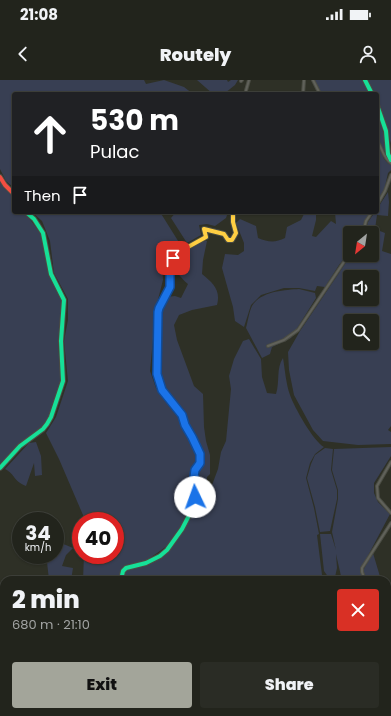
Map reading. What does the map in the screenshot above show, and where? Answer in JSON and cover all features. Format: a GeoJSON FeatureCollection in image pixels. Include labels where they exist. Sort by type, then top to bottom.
{"type":"FeatureCollection","features":[{"type":"Feature","properties":{"kind":"street"},"geometry":{"type":"LineString","coordinates":[[246,92],[249,80]]}},
{"type":"Feature","properties":{"kind":"street"},"geometry":{"type":"LineString","coordinates":[[303,92],[304,80]]}},
{"type":"Feature","properties":{"kind":"street"},"geometry":{"type":"LineString","coordinates":[[313,80],[319,92]]}},
{"type":"Feature","properties":{"kind":"street"},"geometry":{"type":"LineString","coordinates":[[365,80],[371,92]]}},
{"type":"Feature","properties":{"kind":"street"},"geometry":{"type":"LineString","coordinates":[[379,111],[386,131],[388,154],[391,160]]}},
{"type":"Feature","properties":{"kind":"street"},"geometry":{"type":"LineString","coordinates":[[379,144],[386,160],[391,164]]}},
{"type":"Feature","properties":{"kind":"street"},"geometry":{"type":"LineString","coordinates":[[379,202],[391,175]]}},
{"type":"Feature","properties":{"kind":"street"},"geometry":{"type":"LineString","coordinates":[[0,177],[12,192]]}},
{"type":"Feature","properties":{"kind":"street"},"geometry":{"type":"LineString","coordinates":[[0,468],[20,446],[47,424],[51,417],[63,381],[60,341],[64,300],[51,274],[43,233],[34,219],[28,214]]}},
{"type":"Feature","properties":{"kind":"street"},"geometry":{"type":"LineString","coordinates":[[122,576],[123,571],[126,568],[151,561],[167,550],[186,524],[195,501],[193,484],[195,470],[200,463],[200,454],[185,425],[182,415],[162,390],[157,374],[159,308],[170,287],[168,267],[170,261],[183,249],[206,237],[204,229],[208,229],[215,233],[224,234],[228,240],[232,240],[236,233],[233,222],[233,214]]}},
{"type":"Feature","properties":{"kind":"street"},"geometry":{"type":"LineString","coordinates":[[365,226],[371,214]]}},
{"type":"Feature","properties":{"kind":"street"},"geometry":{"type":"LineString","coordinates":[[268,346],[284,340],[298,330],[344,262]]}},
{"type":"Feature","properties":{"kind":"street"},"geometry":{"type":"LineString","coordinates":[[391,462],[377,486],[378,498],[391,513]]}},
{"type":"Feature","properties":{"kind":"street"},"geometry":{"type":"LineString","coordinates":[[364,576],[362,568],[391,523]]}},
{"type":"Feature","properties":{"kind":"shaded area"},"geometry":{"type":"Polygon","coordinates":[[[0,80],[144,80],[146,84],[164,80],[184,87],[190,92],[12,92],[12,186],[6,181],[0,169],[0,80]]]}},
{"type":"Feature","properties":{"kind":"shaded area"},"geometry":{"type":"Polygon","coordinates":[[[197,80],[227,80],[228,82],[231,80],[238,80],[235,85],[226,92],[211,92],[197,80]]]}},
{"type":"Feature","properties":{"kind":"shaded area"},"geometry":{"type":"Polygon","coordinates":[[[314,80],[363,80],[369,92],[320,92],[314,80]]]}},
{"type":"Feature","properties":{"kind":"shaded area"},"geometry":{"type":"Polygon","coordinates":[[[367,80],[391,80],[391,144],[379,106],[379,92],[373,92],[367,80]]]}},
{"type":"Feature","properties":{"kind":"shaded area"},"geometry":{"type":"Polygon","coordinates":[[[379,117],[385,139],[386,151],[384,151],[379,143],[379,117]]]}},
{"type":"Feature","properties":{"kind":"shaded area"},"geometry":{"type":"Polygon","coordinates":[[[379,147],[386,161],[391,165],[391,170],[388,173],[384,191],[379,200],[379,147]]]}},
{"type":"Feature","properties":{"kind":"shaded area"},"geometry":{"type":"Polygon","coordinates":[[[0,182],[12,196],[12,214],[24,214],[41,234],[49,275],[61,298],[62,306],[58,342],[61,381],[50,416],[40,430],[18,445],[0,466],[0,182]]]}},
{"type":"Feature","properties":{"kind":"shaded area"},"geometry":{"type":"Polygon","coordinates":[[[388,192],[388,216],[377,215],[375,226],[367,226],[374,214],[379,214],[379,206],[388,192]]]}},
{"type":"Feature","properties":{"kind":"shaded area"},"geometry":{"type":"Polygon","coordinates":[[[34,214],[161,214],[180,244],[162,260],[163,280],[154,315],[150,371],[156,388],[180,416],[181,426],[198,454],[198,462],[193,468],[189,481],[190,507],[180,528],[167,546],[147,560],[135,563],[132,567],[146,564],[171,547],[183,531],[194,509],[194,483],[196,470],[201,462],[202,456],[195,438],[187,425],[184,414],[164,389],[160,381],[158,373],[160,310],[167,297],[175,296],[181,298],[188,284],[170,267],[172,262],[184,251],[207,241],[202,274],[210,281],[217,291],[217,305],[192,310],[179,315],[174,325],[177,340],[194,386],[203,394],[204,427],[210,455],[210,474],[207,477],[207,482],[203,483],[197,488],[197,495],[199,500],[209,493],[218,469],[221,452],[226,441],[231,389],[229,376],[234,359],[243,341],[249,339],[261,359],[262,377],[267,393],[276,394],[279,371],[283,358],[292,400],[310,432],[324,447],[315,454],[310,463],[306,478],[319,534],[317,535],[323,576],[83,576],[84,564],[124,564],[124,512],[82,512],[46,433],[56,417],[68,381],[64,341],[68,320],[68,299],[54,273],[50,241],[42,221],[34,214]]]}},
{"type":"Feature","properties":{"kind":"shaded area"},"geometry":{"type":"Polygon","coordinates":[[[174,214],[227,214],[226,218],[215,226],[207,224],[199,225],[201,235],[187,243],[171,218],[174,214]]]}},
{"type":"Feature","properties":{"kind":"shaded area"},"geometry":{"type":"Polygon","coordinates":[[[304,214],[316,214],[312,236],[316,237],[331,221],[336,224],[335,214],[370,214],[363,226],[343,226],[343,260],[325,287],[317,286],[315,291],[299,288],[284,288],[261,295],[251,305],[244,327],[235,321],[233,307],[222,268],[225,254],[238,255],[244,251],[244,243],[236,223],[240,219],[256,226],[258,238],[268,241],[281,240],[285,238],[287,227],[301,220],[304,214]]]}},
{"type":"Feature","properties":{"kind":"shaded area"},"geometry":{"type":"Polygon","coordinates":[[[379,231],[385,233],[382,251],[391,254],[391,426],[388,430],[391,432],[391,444],[358,445],[323,441],[313,430],[294,395],[289,370],[288,352],[300,331],[346,262],[379,262],[379,231]]]}},
{"type":"Feature","properties":{"kind":"shaded area"},"geometry":{"type":"Polygon","coordinates":[[[299,289],[315,293],[316,298],[291,338],[272,347],[270,354],[262,358],[246,328],[252,306],[261,297],[267,294],[299,289]]]}},
{"type":"Feature","properties":{"kind":"shaded area"},"geometry":{"type":"Polygon","coordinates":[[[36,442],[41,456],[42,475],[35,476],[34,463],[26,486],[19,482],[5,469],[29,443],[36,442]]]}},
{"type":"Feature","properties":{"kind":"shaded area"},"geometry":{"type":"Polygon","coordinates":[[[391,447],[391,456],[374,483],[374,493],[378,502],[390,514],[362,567],[361,572],[363,576],[341,576],[336,554],[337,568],[335,576],[328,576],[324,571],[320,534],[331,534],[336,550],[332,532],[338,499],[338,490],[332,470],[334,449],[391,447]]]}},
{"type":"Feature","properties":{"kind":"shaded area"},"geometry":{"type":"Polygon","coordinates":[[[325,448],[333,449],[331,470],[337,490],[337,499],[330,531],[320,532],[307,478],[315,455],[325,448]]]}},
{"type":"Feature","properties":{"kind":"shaded area"},"geometry":{"type":"Polygon","coordinates":[[[64,544],[72,548],[64,560],[64,544]]]}},
{"type":"Feature","properties":{"kind":"shaded area"},"geometry":{"type":"Polygon","coordinates":[[[373,553],[380,576],[364,576],[362,572],[373,553]]]}},
{"type":"Feature","properties":{"kind":"shaded area"},"geometry":{"type":"Polygon","coordinates":[[[47,564],[63,564],[62,566],[73,568],[72,576],[49,576],[47,564]]]}},
{"type":"Feature","properties":{"kind":"traffic: fast"},"geometry":{"type":"LineString","coordinates":[[365,80],[371,92]]}},
{"type":"Feature","properties":{"kind":"traffic: fast"},"geometry":{"type":"LineString","coordinates":[[379,111],[386,131],[388,154],[391,160]]}},
{"type":"Feature","properties":{"kind":"traffic: fast"},"geometry":{"type":"LineString","coordinates":[[0,468],[20,446],[43,429],[47,424],[51,417],[63,381],[61,341],[64,300],[51,274],[43,233],[34,219],[28,214]]}},
{"type":"Feature","properties":{"kind":"traffic: fast"},"geometry":{"type":"LineString","coordinates":[[122,576],[123,571],[126,568],[146,563],[160,556],[167,550],[182,529],[195,501],[193,484],[195,470],[201,459],[200,454],[182,415],[164,391],[158,379],[156,363]]}},
{"type":"Feature","properties":{"kind":"traffic: slow"},"geometry":{"type":"LineString","coordinates":[[156,363],[158,312],[170,287],[168,267],[170,260],[179,252],[206,237],[204,229],[224,234],[228,240],[232,240],[236,233],[233,222],[233,214]]}},
{"type":"Feature","properties":{"kind":"traffic: jam"},"geometry":{"type":"LineString","coordinates":[[0,177],[12,192]]}},
{"type":"Feature","properties":{"kind":"route"},"geometry":{"type":"LineString","coordinates":[[173,258],[168,265],[171,283],[170,287],[158,312],[158,350],[156,370],[162,390],[180,411],[185,425],[201,456],[200,463],[196,467],[194,476],[193,484],[195,497]]}}]}
